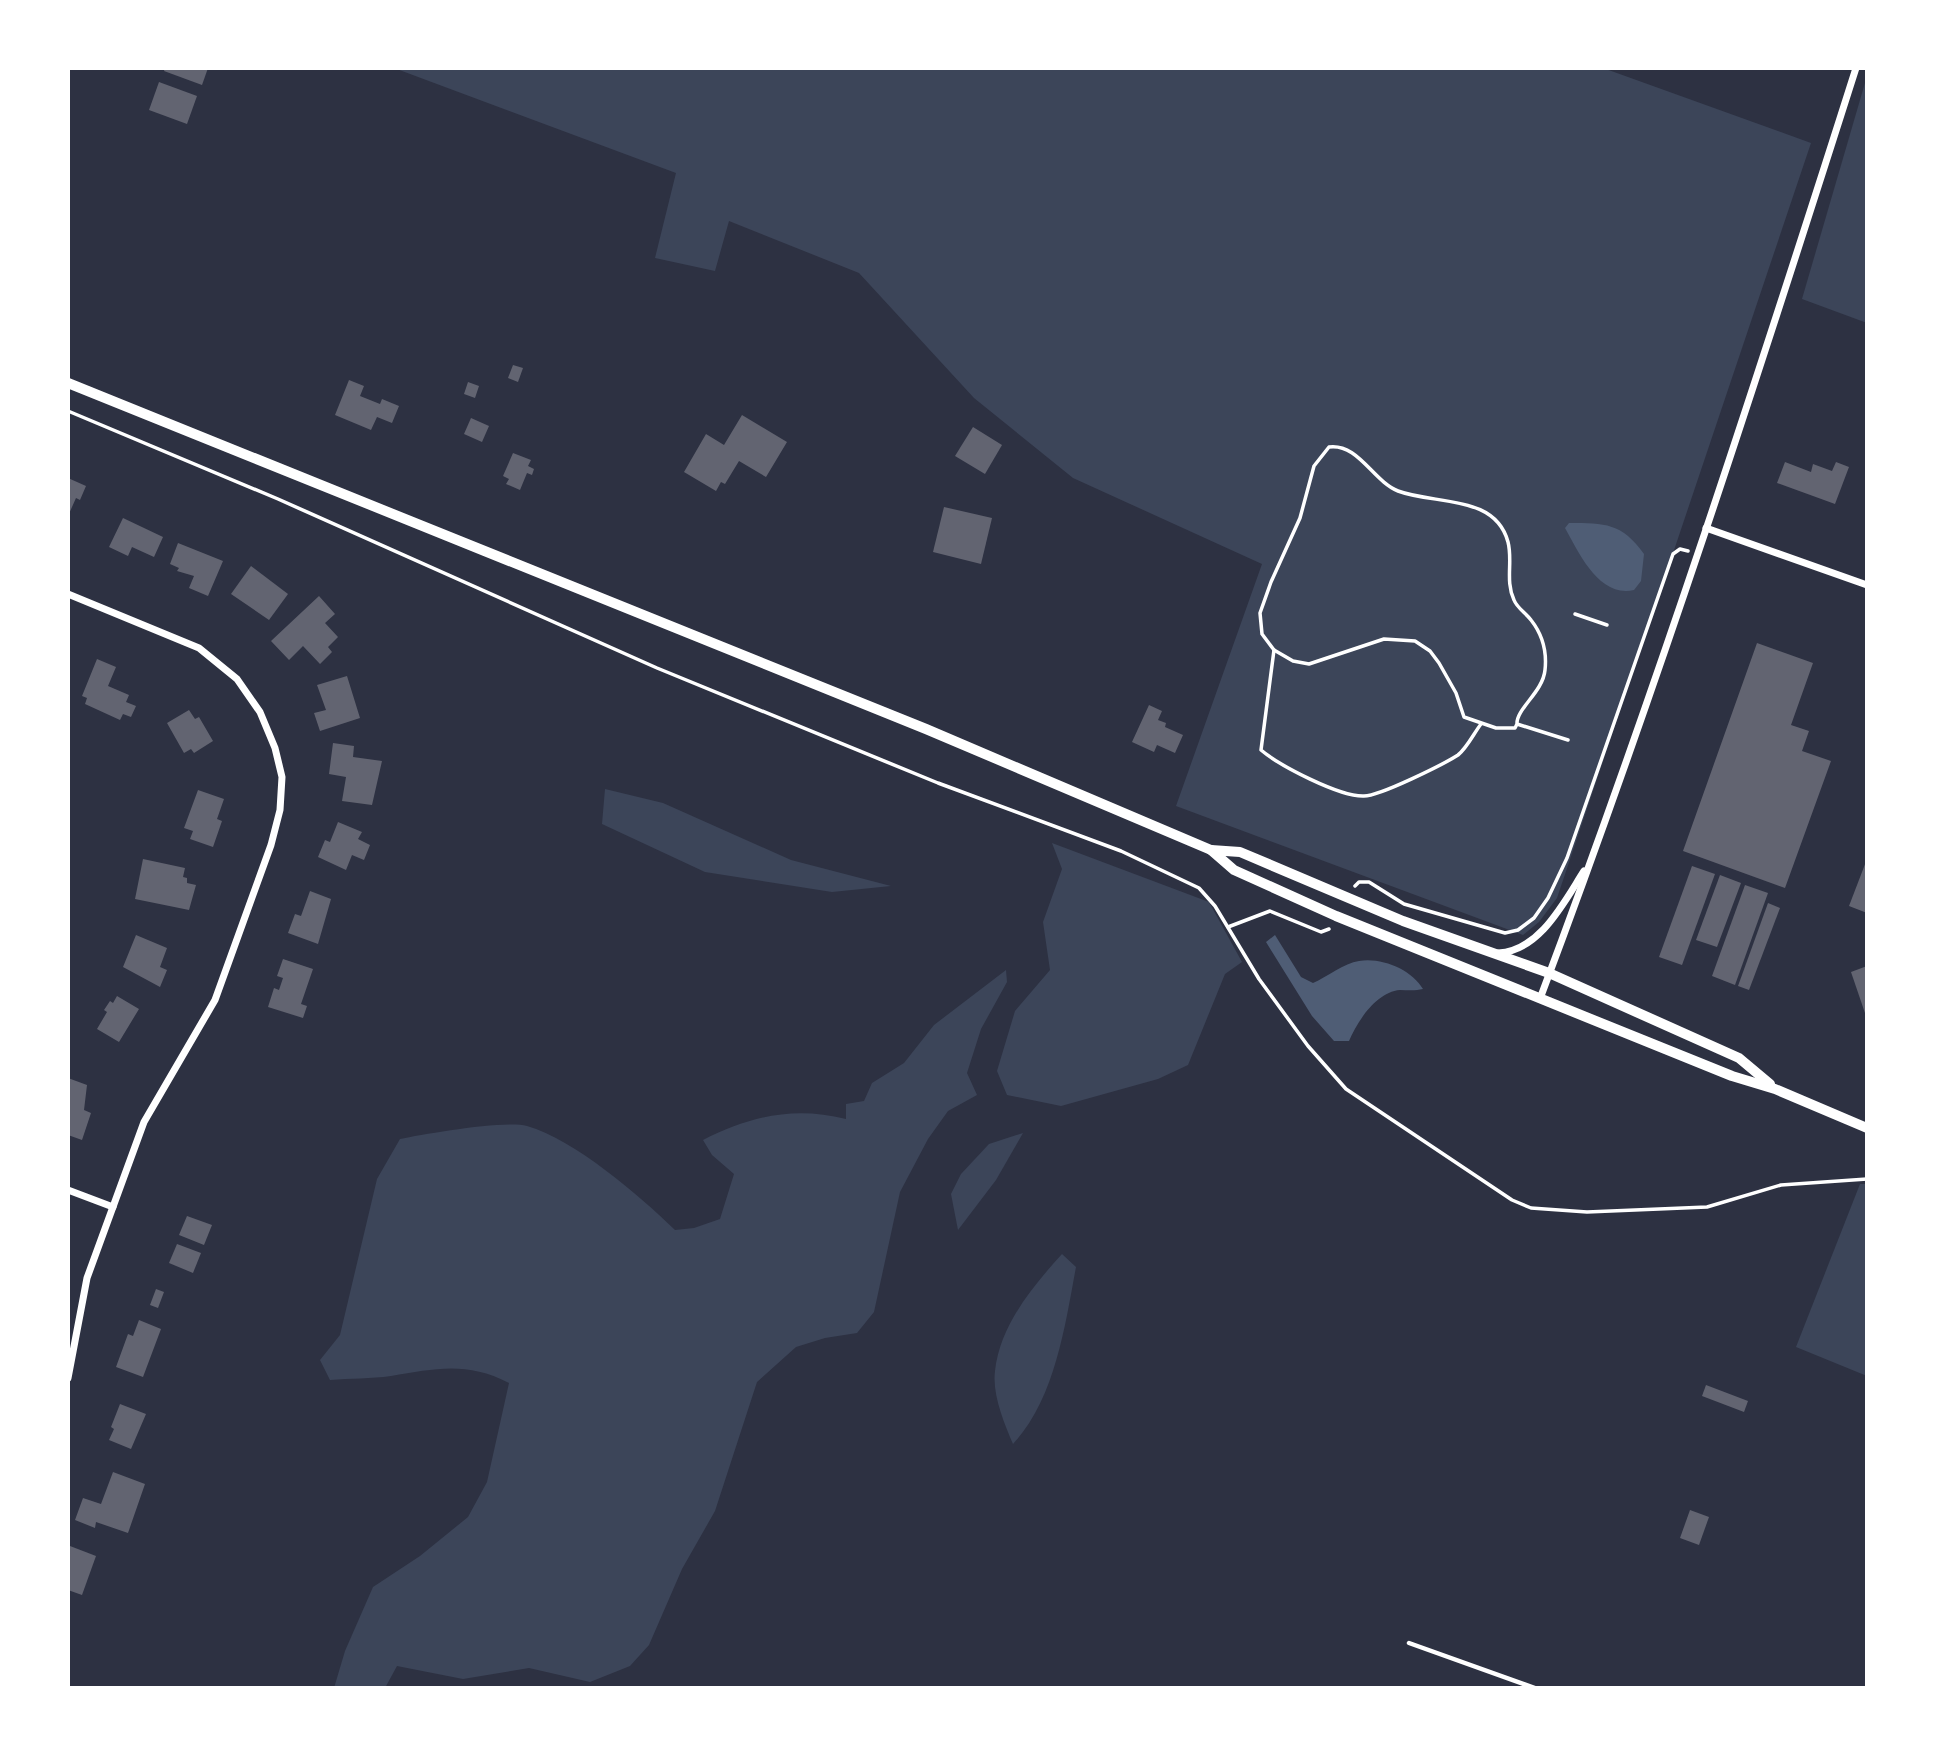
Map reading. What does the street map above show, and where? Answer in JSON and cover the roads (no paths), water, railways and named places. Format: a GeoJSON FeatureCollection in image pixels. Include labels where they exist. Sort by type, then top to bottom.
{"type":"FeatureCollection","features":[{"type":"Feature","properties":{"kind":"main road"},"geometry":{"type":"LineString","coordinates":[[68,383],[926,729],[1211,850],[1234,870],[1336,916],[1541,996],[1732,1076],[1775,1088],[1867,1128]]}},
{"type":"Feature","properties":{"kind":"main road"},"geometry":{"type":"LineString","coordinates":[[1211,850],[1240,852],[1490,954],[1549,973],[1739,1058],[1775,1088]]}},
{"type":"Feature","properties":{"kind":"street"},"geometry":{"type":"LineString","coordinates":[[1541,996],[1592,858],[1706,528],[1856,68]]}},
{"type":"Feature","properties":{"kind":"street"},"geometry":{"type":"LineString","coordinates":[[1706,528],[1867,585]]}},
{"type":"Feature","properties":{"kind":"street"},"geometry":{"type":"LineString","coordinates":[[68,594],[199,648],[237,679],[260,712],[275,748],[282,777],[280,810],[258,883],[215,1000],[144,1122],[87,1278],[68,1378]]}},
{"type":"Feature","properties":{"kind":"street"},"geometry":{"type":"LineString","coordinates":[[1490,954],[1520,948],[1544,928],[1592,858]]}},
{"type":"Feature","properties":{"kind":"street"},"geometry":{"type":"LineString","coordinates":[[68,1190],[113,1207]]}},
{"type":"Feature","properties":{"kind":"lane"},"geometry":{"type":"LineString","coordinates":[[1409,1643],[1535,1688]]}}]}
